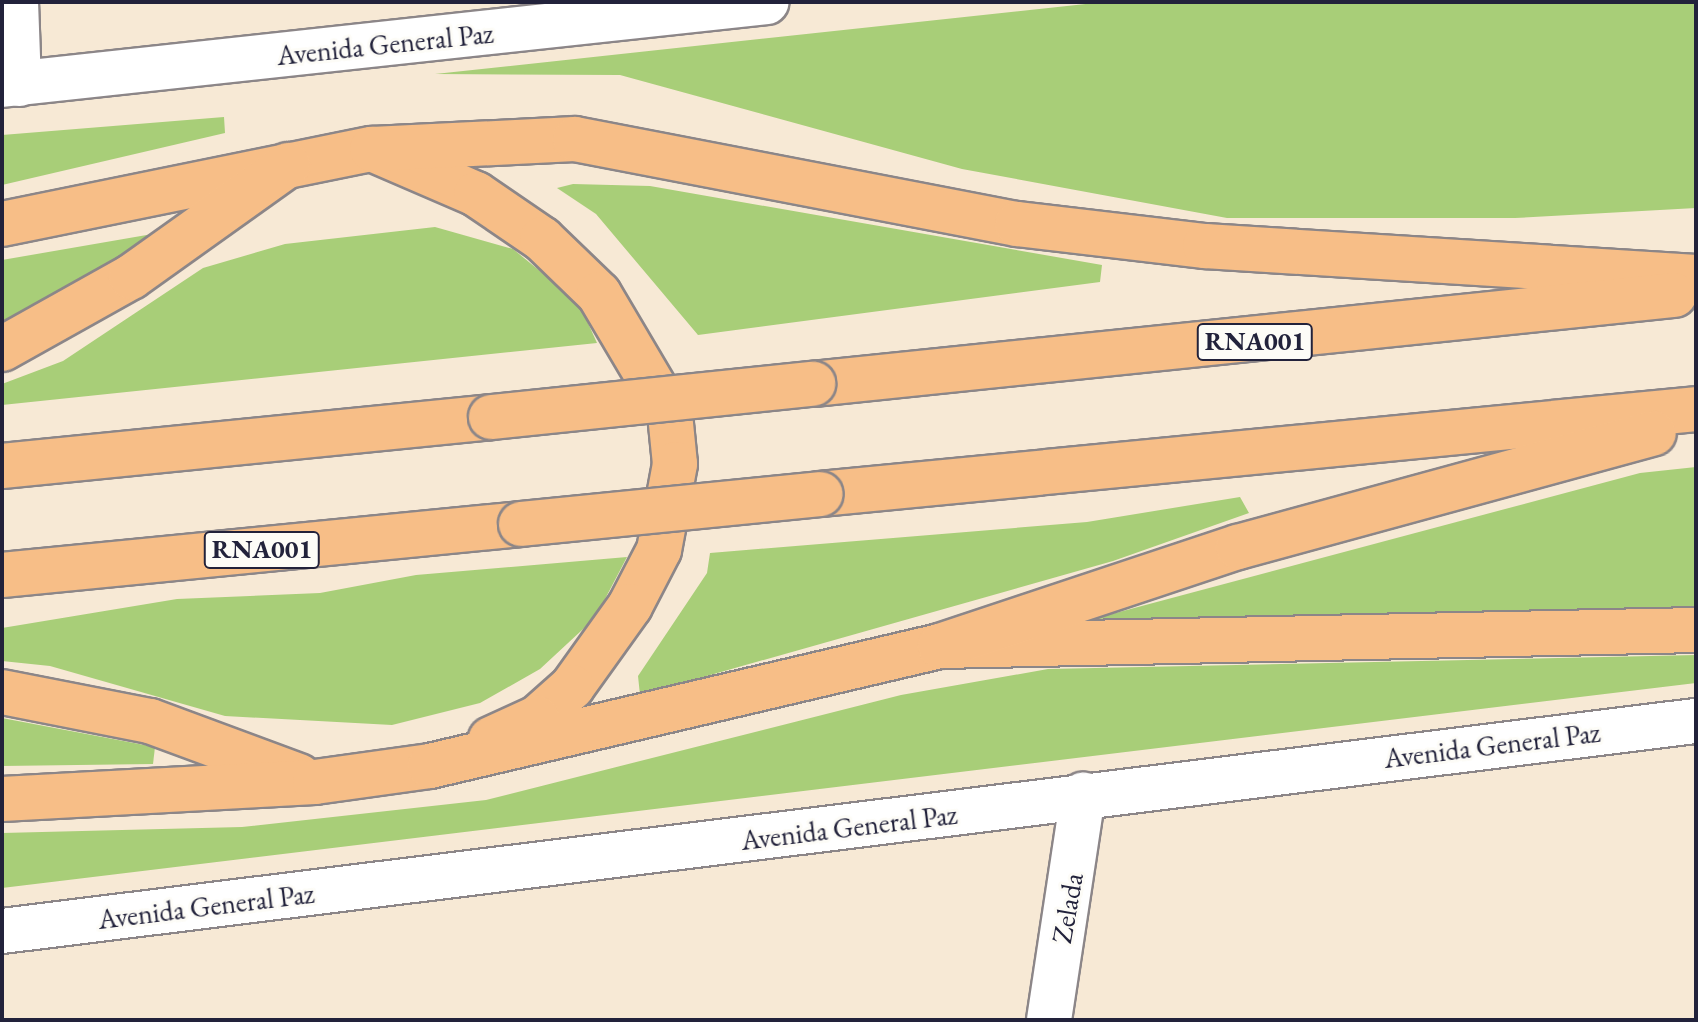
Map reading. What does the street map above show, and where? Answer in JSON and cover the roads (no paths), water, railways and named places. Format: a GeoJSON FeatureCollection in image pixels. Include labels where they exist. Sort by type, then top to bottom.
{"type":"FeatureCollection","features":[{"type":"Feature","properties":{"kind":"main road"},"geometry":{"type":"LineString","coordinates":[[2,224],[372,149],[575,139],[1017,224],[1205,246],[1696,277]]}},
{"type":"Feature","properties":{"kind":"main road"},"geometry":{"type":"LineString","coordinates":[[372,149],[476,194],[542,239],[599,294],[670,414],[675,464],[659,550],[630,606],[572,687],[537,718],[430,766]]}},
{"type":"Feature","properties":{"kind":"main road"},"geometry":{"type":"LineString","coordinates":[[2,349],[131,277],[288,165]]}},
{"type":"Feature","properties":{"kind":"main road","name":"RNA001"},"geometry":{"type":"LineString","coordinates":[[2,466],[1696,293]]}},
{"type":"Feature","properties":{"kind":"main road","name":"RNA001"},"geometry":{"type":"LineString","coordinates":[[2,575],[1696,409]]}},
{"type":"Feature","properties":{"kind":"main road"},"geometry":{"type":"LineString","coordinates":[[2,799],[315,782],[430,766],[940,646],[1238,547],[1696,421]]}},
{"type":"Feature","properties":{"kind":"main road"},"geometry":{"type":"LineString","coordinates":[[940,646],[1696,630]]}},
{"type":"Feature","properties":{"kind":"main road"},"geometry":{"type":"LineString","coordinates":[[2,692],[150,721],[315,782]]}},
{"type":"Feature","properties":{"kind":"street"},"geometry":{"type":"LineString","coordinates":[[11,84],[16,2]]}},
{"type":"Feature","properties":{"kind":"street","name":"Avenida General Paz"},"geometry":{"type":"LineString","coordinates":[[11,84],[767,2]]}},
{"type":"Feature","properties":{"kind":"street","name":"Avenida General Paz"},"geometry":{"type":"LineString","coordinates":[[2,931],[1696,721]]}},
{"type":"Feature","properties":{"kind":"street","name":"Zelada"},"geometry":{"type":"LineString","coordinates":[[1049,1020],[1083,795]]}}]}
